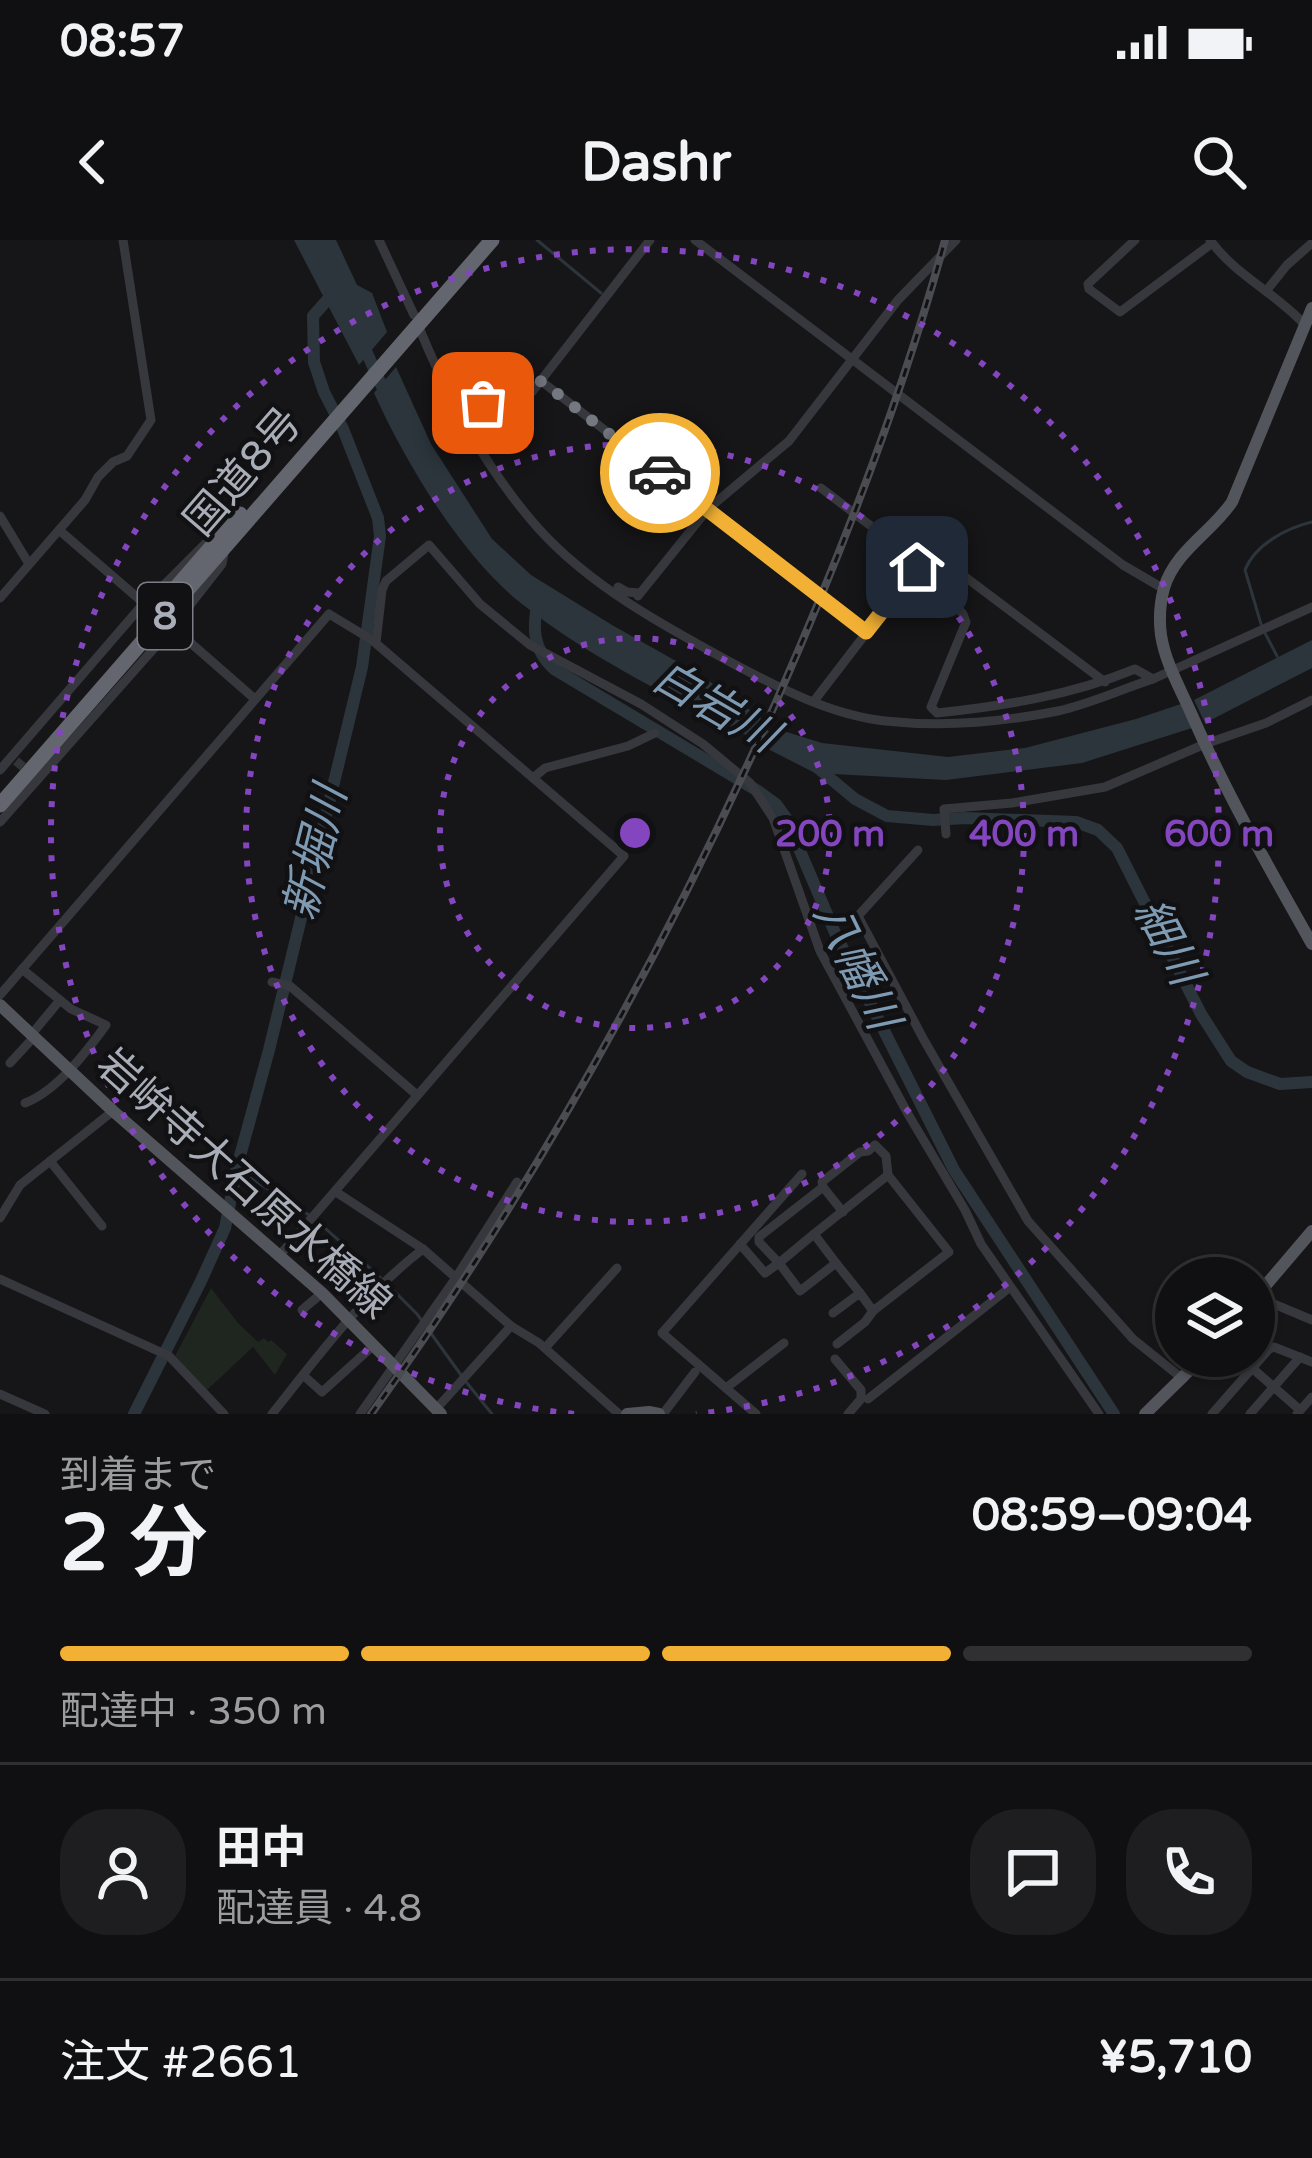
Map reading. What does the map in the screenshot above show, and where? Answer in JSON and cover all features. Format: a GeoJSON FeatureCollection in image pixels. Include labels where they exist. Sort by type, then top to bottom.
{"type":"FeatureCollection","features":[{"type":"Feature","properties":{"kind":"highway","name":"国道8号"},"geometry":{"type":"LineString","coordinates":[[414,322],[478,240]]}},
{"type":"Feature","properties":{"kind":"highway","name":"国道8号"},"geometry":{"type":"LineString","coordinates":[[0,806],[326,423],[492,240]]}},
{"type":"Feature","properties":{"kind":"highway","name":"国道8号"},"geometry":{"type":"LineString","coordinates":[[0,790],[221,544]]}},
{"type":"Feature","properties":{"kind":"main road"},"geometry":{"type":"LineString","coordinates":[[1312,308],[1232,502],[1177,560],[1164,589],[1159,617],[1161,638],[1204,744],[1312,944]]}},
{"type":"Feature","properties":{"kind":"main road","name":"岩峅寺大石原水橋線"},"geometry":{"type":"LineString","coordinates":[[0,1005],[113,1111],[322,1293],[436,1408]]}},
{"type":"Feature","properties":{"kind":"main road"},"geometry":{"type":"LineString","coordinates":[[1275,1278],[1307,1246],[1312,1231]]}},
{"type":"Feature","properties":{"kind":"main road"},"geometry":{"type":"LineString","coordinates":[[1145,1414],[1183,1379]]}},
{"type":"Feature","properties":{"kind":"main road"},"geometry":{"type":"LineString","coordinates":[[623,1414],[661,1414]]}},
{"type":"Feature","properties":{"kind":"street"},"geometry":{"type":"LineString","coordinates":[[0,598],[85,500],[98,477],[112,462],[127,456],[151,420],[123,240]]}},
{"type":"Feature","properties":{"kind":"street"},"geometry":{"type":"LineString","coordinates":[[379,240],[441,382],[490,466],[538,528],[629,602],[712,652],[814,701],[887,721],[956,722],[1060,710],[1173,671],[1312,607]]}},
{"type":"Feature","properties":{"kind":"street"},"geometry":{"type":"LineString","coordinates":[[640,593],[622,590],[553,536],[469,420],[488,399],[528,394],[650,240]]}},
{"type":"Feature","properties":{"kind":"street"},"geometry":{"type":"LineString","coordinates":[[695,240],[1123,565],[1164,589]]}},
{"type":"Feature","properties":{"kind":"street"},"geometry":{"type":"LineString","coordinates":[[629,602],[638,598],[708,509],[789,441],[898,300],[955,240]]}},
{"type":"Feature","properties":{"kind":"street"},"geometry":{"type":"LineString","coordinates":[[1135,240],[1088,284],[1120,312],[1210,242],[1305,325]]}},
{"type":"Feature","properties":{"kind":"street"},"geometry":{"type":"LineString","coordinates":[[1267,290],[1312,243]]}},
{"type":"Feature","properties":{"kind":"street"},"geometry":{"type":"LineString","coordinates":[[541,381],[866,632]]}},
{"type":"Feature","properties":{"kind":"street"},"geometry":{"type":"LineString","coordinates":[[814,701],[917,567],[917,562],[820,488]]}},
{"type":"Feature","properties":{"kind":"street"},"geometry":{"type":"LineString","coordinates":[[0,516],[29,564]]}},
{"type":"Feature","properties":{"kind":"street"},"geometry":{"type":"LineString","coordinates":[[59,530],[146,605]]}},
{"type":"Feature","properties":{"kind":"street"},"geometry":{"type":"LineString","coordinates":[[0,770],[210,538],[221,544],[222,564],[0,822]]}},
{"type":"Feature","properties":{"kind":"street"},"geometry":{"type":"LineString","coordinates":[[374,641],[386,581],[429,545],[480,604],[530,645],[641,704],[703,744],[750,783],[773,818],[820,951],[908,1114],[1009,1288],[1099,1414]]}},
{"type":"Feature","properties":{"kind":"street"},"geometry":{"type":"LineString","coordinates":[[1105,682],[936,555],[935,548],[926,573],[966,622],[931,706],[937,712],[1007,706],[1105,682],[1135,670],[1153,679]]}},
{"type":"Feature","properties":{"kind":"street"},"geometry":{"type":"LineString","coordinates":[[0,995],[328,614],[374,641],[624,856],[279,1256]]}},
{"type":"Feature","properties":{"kind":"street"},"geometry":{"type":"LineString","coordinates":[[171,626],[255,699]]}},
{"type":"Feature","properties":{"kind":"street"},"geometry":{"type":"LineString","coordinates":[[946,834],[944,808],[1028,801],[1106,787],[1309,703]]}},
{"type":"Feature","properties":{"kind":"street"},"geometry":{"type":"LineString","coordinates":[[533,778],[545,768],[628,746],[655,733]]}},
{"type":"Feature","properties":{"kind":"street"},"geometry":{"type":"LineString","coordinates":[[0,747],[14,759]]}},
{"type":"Feature","properties":{"kind":"street"},"geometry":{"type":"LineString","coordinates":[[918,850],[858,916],[1028,1221],[1132,1339],[1183,1379]]}},
{"type":"Feature","properties":{"kind":"street"},"geometry":{"type":"LineString","coordinates":[[22,969],[71,1009],[106,1024],[69,1070],[25,1103]]}},
{"type":"Feature","properties":{"kind":"street"},"geometry":{"type":"LineString","coordinates":[[272,982],[290,986],[417,1095]]}},
{"type":"Feature","properties":{"kind":"street"},"geometry":{"type":"LineString","coordinates":[[10,1063],[60,1000]]}},
{"type":"Feature","properties":{"kind":"street"},"geometry":{"type":"LineString","coordinates":[[0,1218],[20,1185],[113,1111]]}},
{"type":"Feature","properties":{"kind":"street"},"geometry":{"type":"LineString","coordinates":[[837,1344],[949,1252],[888,1175],[886,1156],[875,1145],[822,1182],[843,1212]]}},
{"type":"Feature","properties":{"kind":"street"},"geometry":{"type":"LineString","coordinates":[[50,1161],[102,1226]]}},
{"type":"Feature","properties":{"kind":"street"},"geometry":{"type":"LineString","coordinates":[[756,1414],[662,1334],[802,1174]]}},
{"type":"Feature","properties":{"kind":"street"},"geometry":{"type":"LineString","coordinates":[[740,1244],[765,1273],[888,1175]]}},
{"type":"Feature","properties":{"kind":"street"},"geometry":{"type":"LineString","coordinates":[[360,1414],[517,1182]]}},
{"type":"Feature","properties":{"kind":"street"},"geometry":{"type":"LineString","coordinates":[[823,1187],[758,1242],[800,1292],[836,1263]]}},
{"type":"Feature","properties":{"kind":"street"},"geometry":{"type":"LineString","coordinates":[[336,1192],[423,1249],[623,1414]]}},
{"type":"Feature","properties":{"kind":"street"},"geometry":{"type":"LineString","coordinates":[[814,1234],[873,1311]]}},
{"type":"Feature","properties":{"kind":"street"},"geometry":{"type":"LineString","coordinates":[[272,1414],[348,1318],[388,1276],[423,1249]]}},
{"type":"Feature","properties":{"kind":"street"},"geometry":{"type":"LineString","coordinates":[[545,1348],[617,1268]]}},
{"type":"Feature","properties":{"kind":"street"},"geometry":{"type":"LineString","coordinates":[[0,1280],[165,1354],[224,1414]]}},
{"type":"Feature","properties":{"kind":"street"},"geometry":{"type":"LineString","coordinates":[[868,1399],[1009,1288]]}},
{"type":"Feature","properties":{"kind":"street"},"geometry":{"type":"LineString","coordinates":[[302,1310],[322,1293]]}},
{"type":"Feature","properties":{"kind":"street"},"geometry":{"type":"LineString","coordinates":[[833,1313],[860,1293]]}},
{"type":"Feature","properties":{"kind":"street"},"geometry":{"type":"LineString","coordinates":[[1275,1304],[1312,1320]]}},
{"type":"Feature","properties":{"kind":"street"},"geometry":{"type":"LineString","coordinates":[[419,1414],[436,1408],[511,1326]]}},
{"type":"Feature","properties":{"kind":"street"},"geometry":{"type":"LineString","coordinates":[[727,1388],[784,1342]]}},
{"type":"Feature","properties":{"kind":"street"},"geometry":{"type":"LineString","coordinates":[[303,1375],[322,1392],[374,1345]]}},
{"type":"Feature","properties":{"kind":"street"},"geometry":{"type":"LineString","coordinates":[[1275,1347],[1312,1362]]}},
{"type":"Feature","properties":{"kind":"street"},"geometry":{"type":"LineString","coordinates":[[1250,1414],[1300,1357]]}},
{"type":"Feature","properties":{"kind":"street"},"geometry":{"type":"LineString","coordinates":[[835,1359],[861,1390],[861,1400],[848,1414]]}},
{"type":"Feature","properties":{"kind":"street"},"geometry":{"type":"LineString","coordinates":[[661,1414],[695,1372]]}},
{"type":"Feature","properties":{"kind":"street"},"geometry":{"type":"LineString","coordinates":[[1212,1414],[1244,1377]]}},
{"type":"Feature","properties":{"kind":"street"},"geometry":{"type":"LineString","coordinates":[[1262,1377],[1299,1412],[1312,1397]]}},
{"type":"Feature","properties":{"kind":"street"},"geometry":{"type":"LineString","coordinates":[[0,1394],[45,1414]]}},
{"type":"Feature","properties":{"kind":"shaded area"},"geometry":{"type":"Polygon","coordinates":[[[211,1288],[258,1342],[271,1340],[287,1354],[275,1375],[253,1347],[206,1391],[175,1356],[211,1288]]]}},
{"type":"Feature","properties":{"kind":"water"},"geometry":{"type":"Polygon","coordinates":[[[294,240],[336,240],[357,285],[372,293],[387,332],[359,365],[294,240]]]}},
{"type":"Feature","properties":{"kind":"water"},"geometry":{"type":"Polygon","coordinates":[[[396,367],[431,444],[492,539],[531,575],[699,674],[761,718],[754,739],[605,660],[549,624],[500,584],[437,507],[374,393],[396,367]]]}},
{"type":"Feature","properties":{"kind":"water"},"geometry":{"type":"Polygon","coordinates":[[[1312,640],[1312,668],[1205,723],[1194,700],[1312,640]]]}},
{"type":"Feature","properties":{"kind":"water"},"geometry":{"type":"Polygon","coordinates":[[[1181,704],[1192,728],[1082,763],[946,780],[815,773],[768,749],[777,729],[822,743],[948,757],[1025,748],[1181,704]]]}},
{"type":"Feature","properties":{"kind":"waterway"},"geometry":{"type":"LineString","coordinates":[[537,240],[601,293]]}},
{"type":"Feature","properties":{"kind":"waterway","name":"新堀川"},"geometry":{"type":"LineString","coordinates":[[134,1414],[225,1228],[362,667],[380,536],[378,518],[314,362],[313,316],[336,290]]}},
{"type":"Feature","properties":{"kind":"waterway","name":"白岩川"},"geometry":{"type":"LineString","coordinates":[[362,342],[388,400]]}},
{"type":"Feature","properties":{"kind":"waterway"},"geometry":{"type":"LineString","coordinates":[[1261,624],[1245,570],[1272,539],[1312,522]]}},
{"type":"Feature","properties":{"kind":"waterway","name":"八幡川"},"geometry":{"type":"LineString","coordinates":[[539,598],[536,636],[541,653],[554,669],[758,791],[786,818],[836,935],[954,1170],[1114,1414]]}},
{"type":"Feature","properties":{"kind":"waterway"},"geometry":{"type":"LineString","coordinates":[[1265,633],[1277,656]]}},
{"type":"Feature","properties":{"kind":"waterway","name":"白岩川"},"geometry":{"type":"LineString","coordinates":[[747,724],[785,749]]}},
{"type":"Feature","properties":{"kind":"waterway","name":"細川"},"geometry":{"type":"LineString","coordinates":[[813,764],[855,799],[887,816],[1076,822],[1098,830],[1117,848],[1201,1014],[1231,1061],[1280,1084],[1312,1082]]}},
{"type":"Feature","properties":{"kind":"waterway"},"geometry":{"type":"LineString","coordinates":[[237,1167],[309,1215]]}},
{"type":"Feature","properties":{"kind":"waterway"},"geometry":{"type":"LineString","coordinates":[[317,1221],[381,1278]]}},
{"type":"Feature","properties":{"kind":"waterway"},"geometry":{"type":"LineString","coordinates":[[388,1285],[417,1314],[461,1375]]}},
{"type":"Feature","properties":{"kind":"waterway"},"geometry":{"type":"LineString","coordinates":[[467,1383],[492,1414]]}},
{"type":"Feature","properties":{"kind":"tunnel"},"geometry":{"type":"LineString","coordinates":[[16,761],[32,774]]}},
{"type":"Feature","properties":{"kind":"railway"},"geometry":{"type":"LineString","coordinates":[[371,1414],[540,1157],[688,888],[776,702],[847,532],[910,358],[945,240]]}},
{"type":"Feature","properties":{"kind":"way so far"},"geometry":{"type":"LineString","coordinates":[[483,403],[528,394],[541,381],[660,473]]}},
{"type":"Feature","properties":{"kind":"route"},"geometry":{"type":"LineString","coordinates":[[660,473],[866,632],[917,567]]}}]}
